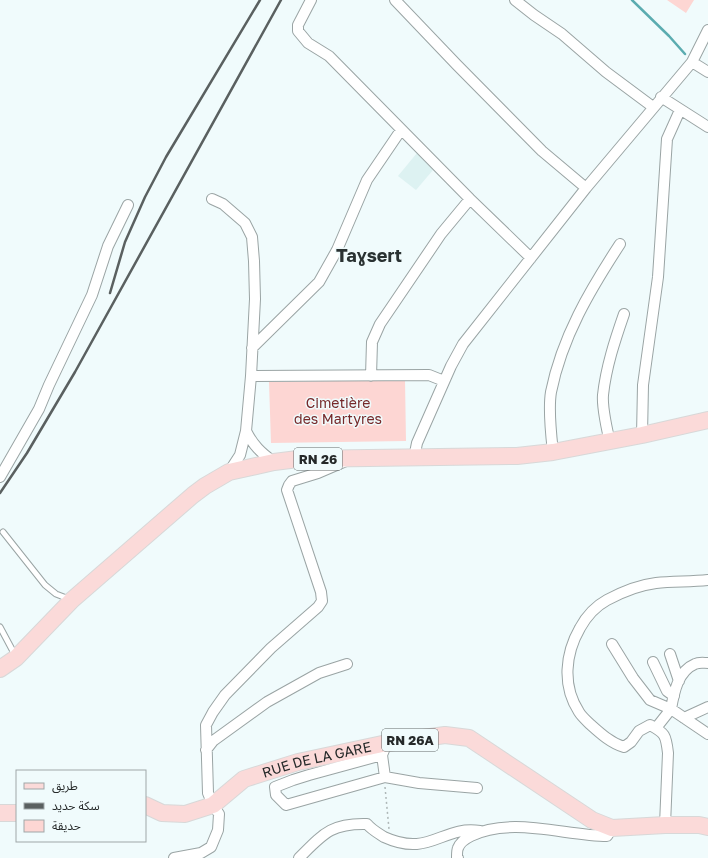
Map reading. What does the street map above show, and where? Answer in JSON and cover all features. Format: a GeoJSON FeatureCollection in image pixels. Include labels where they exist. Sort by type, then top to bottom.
{"type":"FeatureCollection","features":[{"type":"Feature","properties":{"kind":"main road","name":"RN 26"},"geometry":{"type":"LineString","coordinates":[[0,669],[16,658],[72,600],[192,495],[229,472],[274,462],[298,459],[517,456],[553,452],[642,435],[708,420]]}},
{"type":"Feature","properties":{"kind":"main road","name":"RUE DE LA GARE"},"geometry":{"type":"LineString","coordinates":[[146,805],[162,813],[185,814],[213,805],[244,779],[298,762],[384,749],[445,735],[469,738],[592,820],[612,828],[665,825]]}},
{"type":"Feature","properties":{"kind":"main road"},"geometry":{"type":"LineString","coordinates":[[0,813],[16,813]]}},
{"type":"Feature","properties":{"kind":"main road","name":"RN 26A"},"geometry":{"type":"LineString","coordinates":[[665,825],[699,825],[708,827]]}},
{"type":"Feature","properties":{"kind":"street"},"geometry":{"type":"LineString","coordinates":[[311,0],[298,25],[298,31],[308,43],[329,56],[401,130],[531,258]]}},
{"type":"Feature","properties":{"kind":"street"},"geometry":{"type":"LineString","coordinates":[[395,0],[457,66],[542,151],[586,188]]}},
{"type":"Feature","properties":{"kind":"street"},"geometry":{"type":"LineString","coordinates":[[515,0],[562,34],[606,72],[653,107]]}},
{"type":"Feature","properties":{"kind":"street"},"geometry":{"type":"LineString","coordinates":[[414,458],[417,443],[444,381],[464,344],[586,188],[692,62],[708,30]]}},
{"type":"Feature","properties":{"kind":"street"},"geometry":{"type":"LineString","coordinates":[[692,62],[708,72]]}},
{"type":"Feature","properties":{"kind":"street"},"geometry":{"type":"LineString","coordinates":[[661,97],[708,127]]}},
{"type":"Feature","properties":{"kind":"street"},"geometry":{"type":"LineString","coordinates":[[642,435],[642,386],[658,277],[667,139],[680,110]]}},
{"type":"Feature","properties":{"kind":"street"},"geometry":{"type":"LineString","coordinates":[[252,348],[319,282],[337,250],[367,180],[401,130]]}},
{"type":"Feature","properties":{"kind":"street"},"geometry":{"type":"LineString","coordinates":[[212,198],[223,204],[245,223],[252,237],[255,299],[251,376],[246,431],[240,454],[229,472]]}},
{"type":"Feature","properties":{"kind":"street"},"geometry":{"type":"LineString","coordinates":[[372,376],[372,342],[380,324],[440,234],[470,199]]}},
{"type":"Feature","properties":{"kind":"street"},"geometry":{"type":"LineString","coordinates":[[0,477],[39,408],[92,295],[108,246],[128,205]]}},
{"type":"Feature","properties":{"kind":"street"},"geometry":{"type":"LineString","coordinates":[[553,452],[550,402],[551,392],[564,343],[596,281],[620,244]]}},
{"type":"Feature","properties":{"kind":"street"},"geometry":{"type":"LineString","coordinates":[[610,441],[603,397],[613,345],[624,314]]}},
{"type":"Feature","properties":{"kind":"street"},"geometry":{"type":"LineString","coordinates":[[251,376],[429,375],[444,381]]}},
{"type":"Feature","properties":{"kind":"street"},"geometry":{"type":"LineString","coordinates":[[246,431],[252,444],[262,454],[274,462]]}},
{"type":"Feature","properties":{"kind":"street"},"geometry":{"type":"LineString","coordinates":[[174,858],[202,856],[210,847],[218,830],[219,814],[208,793],[206,750],[206,726],[213,712],[225,695],[272,648],[318,608],[322,601],[321,592],[287,490],[289,485],[292,481],[318,473],[352,458]]}},
{"type":"Feature","properties":{"kind":"street"},"geometry":{"type":"LineString","coordinates":[[665,825],[668,753],[667,742],[661,731],[650,725],[639,731],[631,742],[624,747],[615,744],[579,713],[572,699],[567,682],[568,659],[574,638],[586,617],[606,600],[634,588],[656,583],[708,580]]}},
{"type":"Feature","properties":{"kind":"street"},"geometry":{"type":"LineString","coordinates":[[612,644],[633,678],[650,700],[672,709],[708,734]]}},
{"type":"Feature","properties":{"kind":"street"},"geometry":{"type":"LineString","coordinates":[[695,652],[696,663]]}},
{"type":"Feature","properties":{"kind":"street"},"geometry":{"type":"LineString","coordinates":[[670,654],[679,681]]}},
{"type":"Feature","properties":{"kind":"street"},"geometry":{"type":"LineString","coordinates":[[653,662],[667,691],[674,696]]}},
{"type":"Feature","properties":{"kind":"street"},"geometry":{"type":"LineString","coordinates":[[656,728],[672,709],[674,696],[681,674],[696,663],[708,663]]}},
{"type":"Feature","properties":{"kind":"street"},"geometry":{"type":"LineString","coordinates":[[206,750],[213,741],[267,702],[319,673],[347,664]]}},
{"type":"Feature","properties":{"kind":"street"},"geometry":{"type":"LineString","coordinates":[[684,718],[708,707]]}},
{"type":"Feature","properties":{"kind":"street"},"geometry":{"type":"LineString","coordinates":[[385,777],[384,749],[276,787],[276,795],[286,805],[385,777],[419,783],[477,788]]}},
{"type":"Feature","properties":{"kind":"street"},"geometry":{"type":"LineString","coordinates":[[299,858],[329,831],[339,826],[352,824],[367,824],[372,830],[399,847],[409,850],[422,850],[466,831],[509,828],[544,828],[596,836],[607,836],[612,828]]}},
{"type":"Feature","properties":{"kind":"street"},"geometry":{"type":"LineString","coordinates":[[458,858],[458,847],[466,839],[480,831]]}},
{"type":"Feature","properties":{"kind":"lane"},"geometry":{"type":"LineString","coordinates":[[3,532],[45,584],[56,594],[72,600]]}},
{"type":"Feature","properties":{"kind":"lane"},"geometry":{"type":"LineString","coordinates":[[0,628],[16,658]]}},
{"type":"Feature","properties":{"kind":"path"},"geometry":{"type":"LineString","coordinates":[[385,777],[384,785],[391,842]]}},
{"type":"Feature","properties":{"kind":"shaded area"},"geometry":{"type":"Polygon","coordinates":[[[417,153],[433,170],[416,190],[398,176],[417,153]]]}},
{"type":"Feature","properties":{"kind":"green space"},"geometry":{"type":"Polygon","coordinates":[[[667,0],[694,0],[686,13],[667,0]]]}},
{"type":"Feature","properties":{"kind":"green space","name":"Cimetière des Martyres"},"geometry":{"type":"Polygon","coordinates":[[[405,380],[406,441],[271,443],[269,382],[405,380]]]}},
{"type":"Feature","properties":{"kind":"waterway"},"geometry":{"type":"LineString","coordinates":[[632,0],[685,54]]}},
{"type":"Feature","properties":{"kind":"railway"},"geometry":{"type":"LineString","coordinates":[[110,293],[125,242],[145,197],[166,157],[260,0]]}},
{"type":"Feature","properties":{"kind":"railway"},"geometry":{"type":"LineString","coordinates":[[0,493],[27,453],[75,372],[281,0]]}},
{"type":"Feature","properties":{"kind":"district","name":"Taɣsert"},"geometry":{"type":"Point","coordinates":[369,256]}}]}
